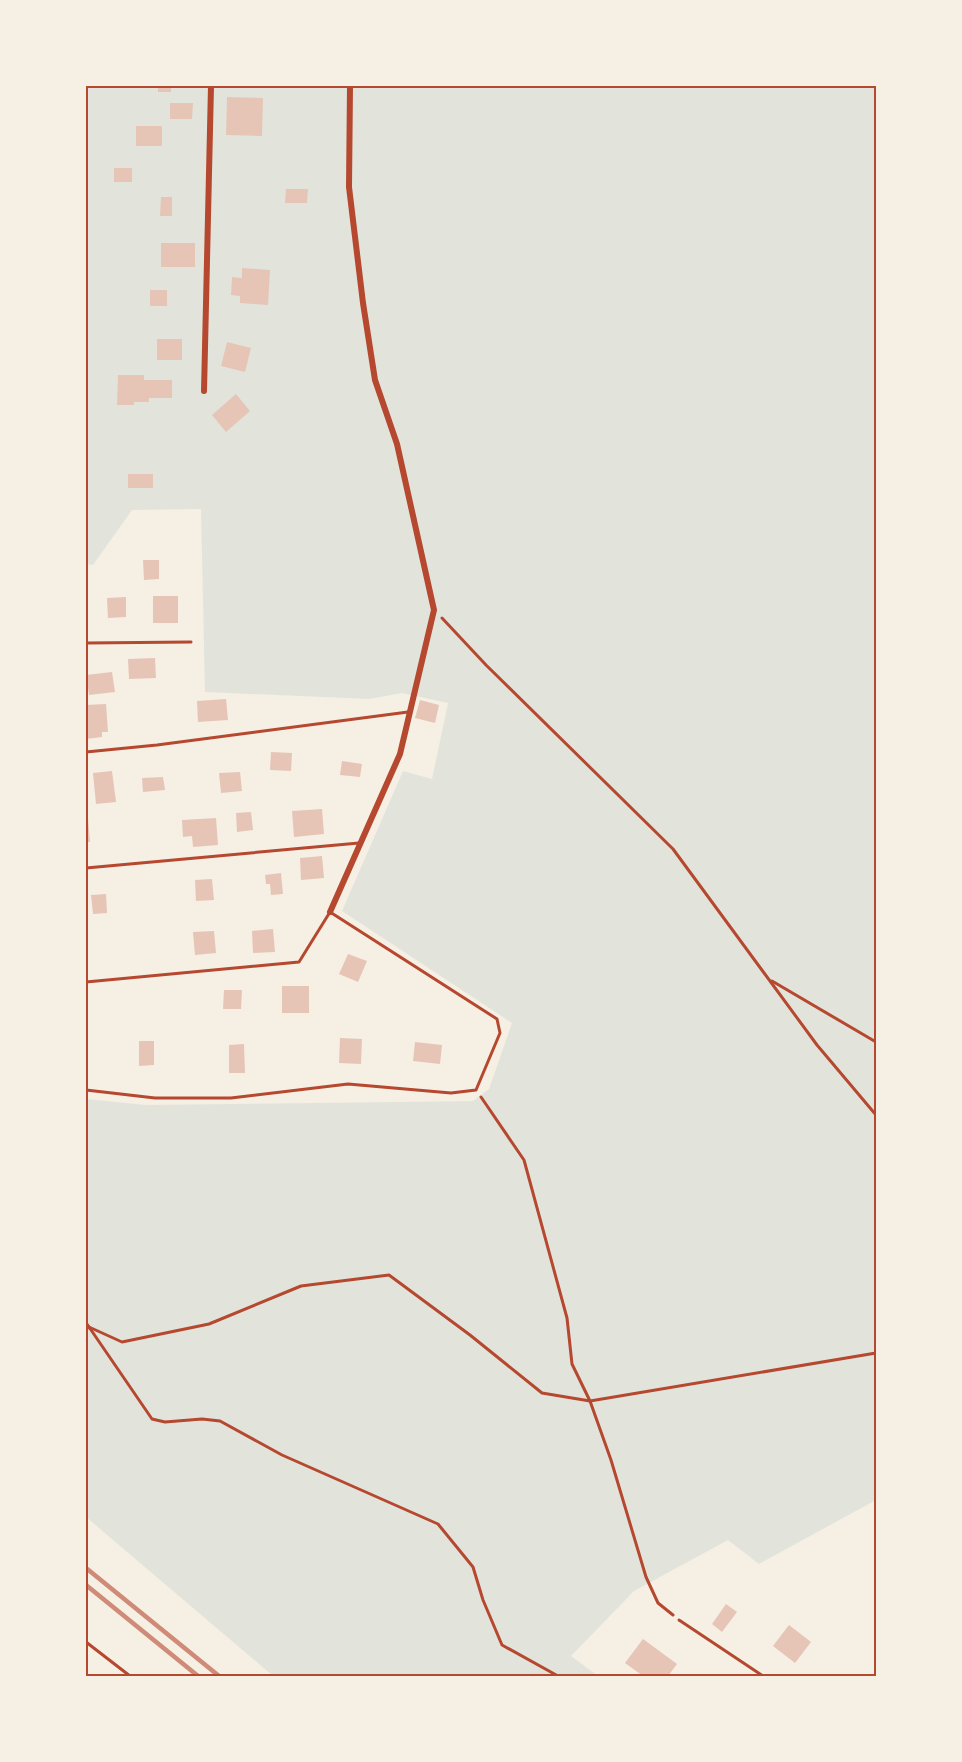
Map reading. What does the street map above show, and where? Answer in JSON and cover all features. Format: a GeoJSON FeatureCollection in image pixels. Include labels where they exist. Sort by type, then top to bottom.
{"type":"FeatureCollection","features":[{"type":"Feature","properties":{"kind":"street"},"geometry":{"type":"LineString","coordinates":[[204,391],[211,86]]}},
{"type":"Feature","properties":{"kind":"street"},"geometry":{"type":"LineString","coordinates":[[330,912],[400,754],[434,610],[397,444],[373,369],[349,187],[350,86]]}},
{"type":"Feature","properties":{"kind":"lane"},"geometry":{"type":"LineString","coordinates":[[86,643],[191,642]]}},
{"type":"Feature","properties":{"kind":"lane"},"geometry":{"type":"LineString","coordinates":[[86,752],[409,712]]}},
{"type":"Feature","properties":{"kind":"lane"},"geometry":{"type":"LineString","coordinates":[[86,868],[359,843]]}},
{"type":"Feature","properties":{"kind":"lane"},"geometry":{"type":"LineString","coordinates":[[86,982],[299,962],[330,912],[498,1019],[500,1032],[476,1090],[451,1093],[348,1084],[231,1098],[155,1098],[86,1090]]}},
{"type":"Feature","properties":{"kind":"lane"},"geometry":{"type":"LineString","coordinates":[[679,1620],[763,1677]]}},
{"type":"Feature","properties":{"kind":"path"},"geometry":{"type":"LineString","coordinates":[[434,610],[486,665],[673,849],[817,1045],[876,1115]]}},
{"type":"Feature","properties":{"kind":"path"},"geometry":{"type":"LineString","coordinates":[[769,980],[876,1042]]}},
{"type":"Feature","properties":{"kind":"path"},"geometry":{"type":"LineString","coordinates":[[476,1090],[524,1160],[567,1318],[572,1364],[590,1401],[611,1460],[646,1577],[658,1603],[679,1620]]}},
{"type":"Feature","properties":{"kind":"path"},"geometry":{"type":"LineString","coordinates":[[87,1328],[123,1342],[208,1324],[301,1286],[389,1275],[470,1335],[542,1393],[590,1401],[876,1353]]}},
{"type":"Feature","properties":{"kind":"path"},"geometry":{"type":"LineString","coordinates":[[86,1323],[87,1328],[152,1419],[165,1422],[202,1419],[220,1421],[282,1455],[438,1524],[473,1567],[483,1600],[502,1645],[558,1677]]}},
{"type":"Feature","properties":{"kind":"path"},"geometry":{"type":"LineString","coordinates":[[86,1642],[130,1677]]}},
{"type":"Feature","properties":{"kind":"shaded area"},"geometry":{"type":"Polygon","coordinates":[[[86,86],[876,86],[876,1500],[759,1564],[728,1540],[634,1591],[571,1656],[598,1676],[273,1676],[86,1517],[86,1099],[146,1105],[473,1101],[489,1089],[512,1023],[342,911],[403,771],[432,779],[448,703],[402,693],[369,699],[205,692],[201,509],[132,510],[93,565],[86,564],[86,86]]]}},
{"type":"Feature","properties":{"kind":"building"},"geometry":{"type":"Polygon","coordinates":[[[158,86],[171,86],[171,92],[158,92],[158,86]]]}},
{"type":"Feature","properties":{"kind":"building"},"geometry":{"type":"Polygon","coordinates":[[[227,97],[263,98],[262,136],[226,135],[227,97]]]}},
{"type":"Feature","properties":{"kind":"building"},"geometry":{"type":"Polygon","coordinates":[[[170,103],[193,103],[192,119],[170,119],[170,103]]]}},
{"type":"Feature","properties":{"kind":"building"},"geometry":{"type":"Polygon","coordinates":[[[136,126],[162,126],[162,146],[136,146],[136,126]]]}},
{"type":"Feature","properties":{"kind":"building"},"geometry":{"type":"Polygon","coordinates":[[[114,168],[132,168],[132,182],[114,182],[114,168]]]}},
{"type":"Feature","properties":{"kind":"building"},"geometry":{"type":"Polygon","coordinates":[[[286,189],[308,189],[307,203],[285,203],[286,189]]]}},
{"type":"Feature","properties":{"kind":"building"},"geometry":{"type":"Polygon","coordinates":[[[161,197],[172,197],[172,216],[160,216],[161,197]]]}},
{"type":"Feature","properties":{"kind":"building"},"geometry":{"type":"Polygon","coordinates":[[[161,243],[195,243],[195,267],[161,267],[161,243]]]}},
{"type":"Feature","properties":{"kind":"building"},"geometry":{"type":"Polygon","coordinates":[[[242,268],[270,270],[268,305],[240,303],[240,296],[231,295],[232,277],[242,278],[242,268]]]}},
{"type":"Feature","properties":{"kind":"building"},"geometry":{"type":"Polygon","coordinates":[[[150,290],[167,290],[167,306],[150,306],[150,290]]]}},
{"type":"Feature","properties":{"kind":"building"},"geometry":{"type":"Polygon","coordinates":[[[157,339],[182,339],[182,360],[157,360],[157,339]]]}},
{"type":"Feature","properties":{"kind":"building"},"geometry":{"type":"Polygon","coordinates":[[[227,342],[251,348],[245,372],[221,366],[227,342]]]}},
{"type":"Feature","properties":{"kind":"building"},"geometry":{"type":"Polygon","coordinates":[[[118,375],[144,375],[144,380],[172,380],[172,398],[149,398],[149,402],[117,405],[118,375]]]}},
{"type":"Feature","properties":{"kind":"building"},"geometry":{"type":"Polygon","coordinates":[[[236,394],[250,411],[226,432],[212,415],[236,394]]]}},
{"type":"Feature","properties":{"kind":"building"},"geometry":{"type":"Polygon","coordinates":[[[128,474],[153,474],[153,488],[128,488],[128,474]]]}},
{"type":"Feature","properties":{"kind":"building"},"geometry":{"type":"Polygon","coordinates":[[[143,560],[159,560],[159,579],[144,580],[143,560]]]}},
{"type":"Feature","properties":{"kind":"building"},"geometry":{"type":"Polygon","coordinates":[[[153,596],[178,596],[178,623],[153,623],[153,596]]]}},
{"type":"Feature","properties":{"kind":"building"},"geometry":{"type":"Polygon","coordinates":[[[126,597],[126,617],[108,618],[107,598],[126,597]]]}},
{"type":"Feature","properties":{"kind":"building"},"geometry":{"type":"Polygon","coordinates":[[[155,658],[156,678],[129,679],[128,659],[155,658]]]}},
{"type":"Feature","properties":{"kind":"building"},"geometry":{"type":"Polygon","coordinates":[[[112,672],[115,692],[89,695],[86,675],[112,672]]]}},
{"type":"Feature","properties":{"kind":"building"},"geometry":{"type":"Polygon","coordinates":[[[226,699],[228,720],[198,722],[197,701],[226,699]]]}},
{"type":"Feature","properties":{"kind":"building"},"geometry":{"type":"Polygon","coordinates":[[[420,700],[439,705],[435,723],[415,718],[420,700]]]}},
{"type":"Feature","properties":{"kind":"building"},"geometry":{"type":"Polygon","coordinates":[[[106,704],[108,732],[102,732],[102,737],[86,739],[86,705],[106,704]]]}},
{"type":"Feature","properties":{"kind":"building"},"geometry":{"type":"Polygon","coordinates":[[[271,752],[292,753],[291,771],[270,770],[271,752]]]}},
{"type":"Feature","properties":{"kind":"building"},"geometry":{"type":"Polygon","coordinates":[[[342,761],[362,764],[360,777],[340,775],[342,761]]]}},
{"type":"Feature","properties":{"kind":"building"},"geometry":{"type":"Polygon","coordinates":[[[112,771],[116,802],[96,804],[93,773],[112,771]]]}},
{"type":"Feature","properties":{"kind":"building"},"geometry":{"type":"Polygon","coordinates":[[[240,772],[242,791],[221,793],[219,773],[240,772]]]}},
{"type":"Feature","properties":{"kind":"building"},"geometry":{"type":"Polygon","coordinates":[[[163,777],[165,790],[143,792],[142,778],[163,777]]]}},
{"type":"Feature","properties":{"kind":"building"},"geometry":{"type":"Polygon","coordinates":[[[322,809],[324,834],[294,837],[292,811],[322,809]]]}},
{"type":"Feature","properties":{"kind":"building"},"geometry":{"type":"Polygon","coordinates":[[[251,812],[253,830],[237,832],[236,813],[251,812]]]}},
{"type":"Feature","properties":{"kind":"building"},"geometry":{"type":"Polygon","coordinates":[[[86,818],[88,818],[90,842],[86,842],[86,818]]]}},
{"type":"Feature","properties":{"kind":"building"},"geometry":{"type":"Polygon","coordinates":[[[216,818],[218,845],[193,847],[192,836],[183,837],[182,820],[216,818]]]}},
{"type":"Feature","properties":{"kind":"building"},"geometry":{"type":"Polygon","coordinates":[[[322,856],[324,878],[301,880],[300,858],[322,856]]]}},
{"type":"Feature","properties":{"kind":"building"},"geometry":{"type":"Polygon","coordinates":[[[281,873],[283,894],[271,895],[270,884],[266,884],[265,875],[281,873]]]}},
{"type":"Feature","properties":{"kind":"building"},"geometry":{"type":"Polygon","coordinates":[[[212,879],[214,900],[196,901],[195,880],[212,879]]]}},
{"type":"Feature","properties":{"kind":"building"},"geometry":{"type":"Polygon","coordinates":[[[106,894],[107,913],[93,914],[91,895],[106,894]]]}},
{"type":"Feature","properties":{"kind":"building"},"geometry":{"type":"Polygon","coordinates":[[[273,929],[275,952],[253,953],[252,931],[273,929]]]}},
{"type":"Feature","properties":{"kind":"building"},"geometry":{"type":"Polygon","coordinates":[[[214,931],[216,953],[195,955],[193,932],[214,931]]]}},
{"type":"Feature","properties":{"kind":"building"},"geometry":{"type":"Polygon","coordinates":[[[348,954],[367,961],[358,982],[339,974],[348,954]]]}},
{"type":"Feature","properties":{"kind":"building"},"geometry":{"type":"Polygon","coordinates":[[[282,986],[309,986],[309,1013],[282,1013],[282,986]]]}},
{"type":"Feature","properties":{"kind":"building"},"geometry":{"type":"Polygon","coordinates":[[[224,990],[242,990],[241,1009],[223,1009],[224,990]]]}},
{"type":"Feature","properties":{"kind":"building"},"geometry":{"type":"Polygon","coordinates":[[[340,1038],[362,1039],[361,1064],[339,1063],[340,1038]]]}},
{"type":"Feature","properties":{"kind":"building"},"geometry":{"type":"Polygon","coordinates":[[[139,1041],[154,1041],[154,1065],[139,1066],[139,1041]]]}},
{"type":"Feature","properties":{"kind":"building"},"geometry":{"type":"Polygon","coordinates":[[[415,1042],[442,1045],[440,1064],[413,1061],[415,1042]]]}},
{"type":"Feature","properties":{"kind":"building"},"geometry":{"type":"Polygon","coordinates":[[[244,1044],[245,1073],[229,1073],[229,1045],[244,1044]]]}},
{"type":"Feature","properties":{"kind":"building"},"geometry":{"type":"Polygon","coordinates":[[[726,1604],[737,1612],[722,1632],[712,1624],[726,1604]]]}},
{"type":"Feature","properties":{"kind":"building"},"geometry":{"type":"Polygon","coordinates":[[[789,1625],[811,1642],[795,1663],[773,1646],[789,1625]]]}},
{"type":"Feature","properties":{"kind":"building"},"geometry":{"type":"Polygon","coordinates":[[[643,1639],[677,1664],[668,1676],[643,1676],[625,1663],[643,1639]]]}},
{"type":"Feature","properties":{"kind":"railway"},"geometry":{"type":"LineString","coordinates":[[86,1568],[219,1676]]}},
{"type":"Feature","properties":{"kind":"railway"},"geometry":{"type":"LineString","coordinates":[[86,1585],[198,1676]]}}]}
